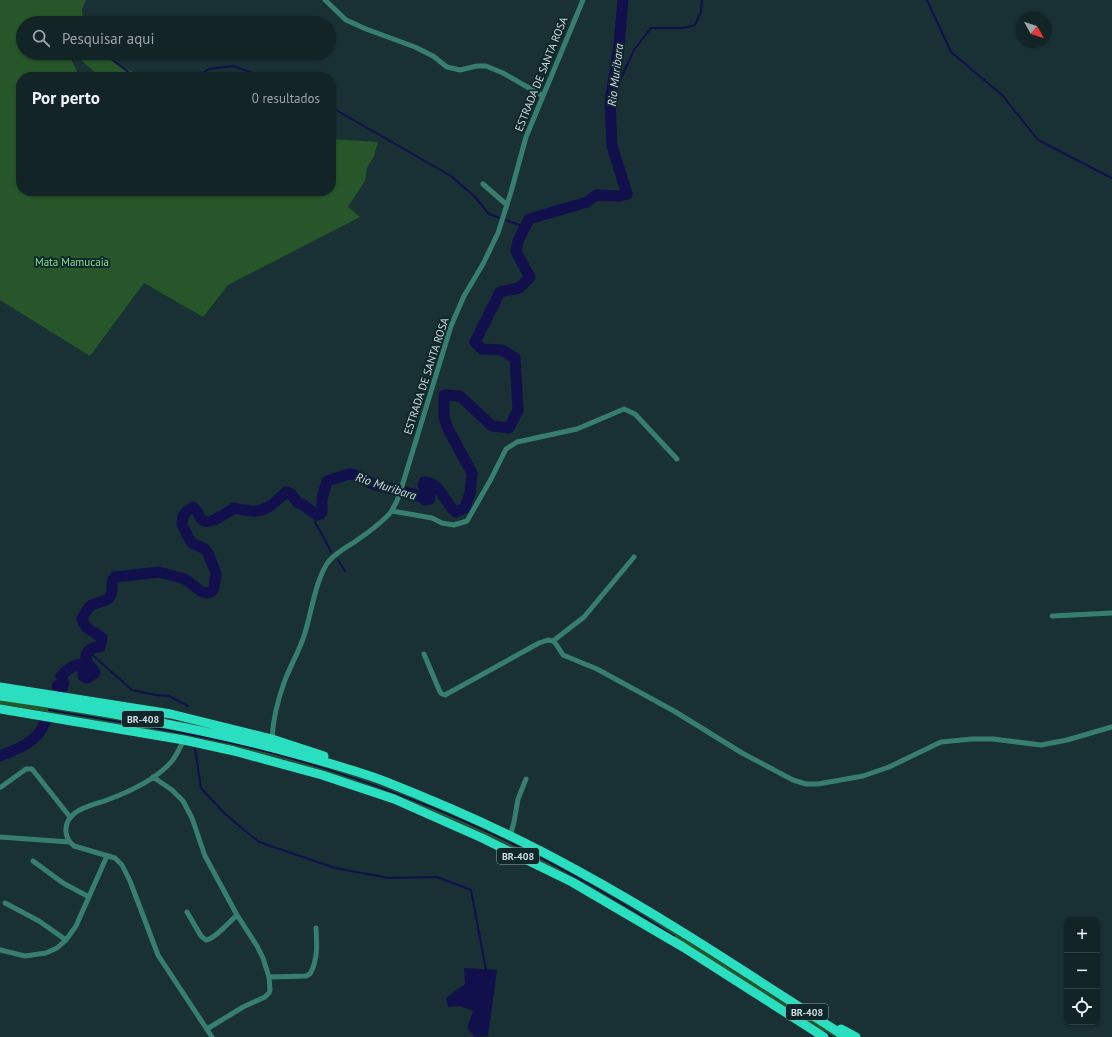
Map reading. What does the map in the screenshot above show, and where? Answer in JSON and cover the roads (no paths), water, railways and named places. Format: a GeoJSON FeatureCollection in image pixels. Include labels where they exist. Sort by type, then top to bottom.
{"type":"FeatureCollection","features":[{"type":"Feature","properties":{"kind":"highway"},"geometry":{"type":"LineString","coordinates":[[0,687],[171,714],[272,739],[410,786],[437,798],[455,811]]}},
{"type":"Feature","properties":{"kind":"highway","name":"BR-408"},"geometry":{"type":"LineString","coordinates":[[0,696],[127,715],[218,734],[284,751],[383,780],[510,836],[578,871],[656,916],[846,1037]]}},
{"type":"Feature","properties":{"kind":"highway","name":"BR-408"},"geometry":{"type":"LineString","coordinates":[[0,709],[184,740],[234,751],[322,775],[394,799],[482,838],[572,882],[683,948],[824,1037]]}},
{"type":"Feature","properties":{"kind":"highway"},"geometry":{"type":"LineString","coordinates":[[769,988],[856,1037]]}},
{"type":"Feature","properties":{"kind":"street"},"geometry":{"type":"LineString","coordinates":[[325,0],[346,20],[415,47],[433,56],[447,67],[460,70],[477,66],[486,66],[503,73],[543,96]]}},
{"type":"Feature","properties":{"kind":"street","name":"ESTRADA DE SANTA ROSA"},"geometry":{"type":"LineString","coordinates":[[272,739],[277,705],[285,680],[304,634],[317,586],[325,566],[338,553],[382,521],[392,511],[399,496],[451,326],[464,296],[483,264],[498,233],[526,137],[583,0]]}},
{"type":"Feature","properties":{"kind":"street"},"geometry":{"type":"LineString","coordinates":[[483,184],[507,205]]}},
{"type":"Feature","properties":{"kind":"street"},"geometry":{"type":"LineString","coordinates":[[392,511],[432,518],[442,523],[454,525],[467,521],[491,479],[506,448],[511,444],[577,429],[624,408],[635,414],[677,459]]}},
{"type":"Feature","properties":{"kind":"street"},"geometry":{"type":"LineString","coordinates":[[553,641],[584,616],[634,557]]}},
{"type":"Feature","properties":{"kind":"street"},"geometry":{"type":"LineString","coordinates":[[1052,616],[1112,613]]}},
{"type":"Feature","properties":{"kind":"street"},"geometry":{"type":"LineString","coordinates":[[424,654],[440,692],[445,695],[539,643],[548,640],[553,641],[563,655],[597,669],[674,711],[742,753],[793,780],[806,784],[818,784],[863,776],[889,767],[941,742],[972,739],[993,739],[1041,745],[1112,728]]}},
{"type":"Feature","properties":{"kind":"street"},"geometry":{"type":"LineString","coordinates":[[184,740],[172,761],[153,777],[113,798],[76,812],[66,825],[66,836],[69,842],[74,846],[115,858],[122,865],[130,881],[158,955],[212,1037]]}},
{"type":"Feature","properties":{"kind":"street"},"geometry":{"type":"LineString","coordinates":[[1,787],[26,769],[32,769],[70,818]]}},
{"type":"Feature","properties":{"kind":"street"},"geometry":{"type":"LineString","coordinates":[[153,777],[172,790],[183,801],[192,818],[205,856],[237,915],[257,946],[263,958],[269,977],[270,990],[265,997],[243,1007],[207,1029]]}},
{"type":"Feature","properties":{"kind":"street"},"geometry":{"type":"LineString","coordinates":[[510,836],[518,799],[526,779]]}},
{"type":"Feature","properties":{"kind":"street"},"geometry":{"type":"LineString","coordinates":[[0,837],[69,842]]}},
{"type":"Feature","properties":{"kind":"street"},"geometry":{"type":"LineString","coordinates":[[0,950],[25,956],[46,953],[57,948],[66,940],[76,926],[106,856]]}},
{"type":"Feature","properties":{"kind":"street"},"geometry":{"type":"LineString","coordinates":[[33,861],[63,882],[89,897]]}},
{"type":"Feature","properties":{"kind":"street"},"geometry":{"type":"LineString","coordinates":[[5,903],[39,921],[66,940]]}},
{"type":"Feature","properties":{"kind":"street"},"geometry":{"type":"LineString","coordinates":[[187,912],[201,936],[206,940],[215,935],[237,915]]}},
{"type":"Feature","properties":{"kind":"street"},"geometry":{"type":"LineString","coordinates":[[269,977],[306,976],[310,974],[315,961],[317,947],[316,928]]}},
{"type":"Feature","properties":{"kind":"waterway","name":"Rio Muribara"},"geometry":{"type":"LineString","coordinates":[[57,686],[63,687],[64,683],[61,676],[74,666],[83,664],[83,676],[87,678],[95,673],[87,662],[86,656],[91,649],[100,647],[102,638],[85,626],[82,619],[90,606],[111,596],[112,582],[115,577],[159,572],[185,579],[202,592],[211,592],[214,588],[216,573],[208,553],[205,549],[192,543],[182,524],[183,516],[193,507],[202,520],[209,521],[218,518],[234,508],[251,511],[265,509],[286,492],[290,493],[298,503],[302,504],[317,515],[322,512],[322,499],[327,481],[349,474],[355,475],[375,485],[418,495],[425,500],[430,499],[429,492],[423,485],[424,482],[430,483],[439,490],[448,504],[456,512],[465,508],[470,493],[472,473],[448,429],[444,417],[444,395],[460,396],[492,426],[509,428],[518,410],[515,358],[502,350],[482,349],[475,342],[500,292],[519,288],[530,277],[516,252],[518,241],[529,219],[587,202],[596,195],[620,196],[627,194],[612,146],[610,102],[619,45],[623,0]]}},
{"type":"Feature","properties":{"kind":"waterway"},"geometry":{"type":"LineString","coordinates":[[610,102],[634,50],[651,28],[683,28],[695,25],[701,12],[702,0]]}},
{"type":"Feature","properties":{"kind":"waterway"},"geometry":{"type":"LineString","coordinates":[[927,0],[951,52],[1002,95],[1038,140],[1112,178]]}},
{"type":"Feature","properties":{"kind":"waterway"},"geometry":{"type":"LineString","coordinates":[[112,60],[128,72]]}},
{"type":"Feature","properties":{"kind":"waterway"},"geometry":{"type":"LineString","coordinates":[[204,72],[209,69],[233,66],[250,72]]}},
{"type":"Feature","properties":{"kind":"waterway"},"geometry":{"type":"LineString","coordinates":[[336,110],[451,176],[475,197],[489,214],[525,227]]}},
{"type":"Feature","properties":{"kind":"waterway"},"geometry":{"type":"LineString","coordinates":[[317,515],[315,523],[331,552]]}},
{"type":"Feature","properties":{"kind":"waterway"},"geometry":{"type":"LineString","coordinates":[[338,560],[345,571]]}},
{"type":"Feature","properties":{"kind":"waterway"},"geometry":{"type":"LineString","coordinates":[[88,651],[132,690],[155,695],[169,696],[188,706]]}},
{"type":"Feature","properties":{"kind":"waterway"},"geometry":{"type":"LineString","coordinates":[[49,710],[172,731],[263,751],[293,759],[393,792],[490,833],[538,856],[630,908],[674,936]]}},
{"type":"Feature","properties":{"kind":"waterway","name":"Rio Muribara"},"geometry":{"type":"LineString","coordinates":[[0,756],[27,744],[38,735],[45,722]]}},
{"type":"Feature","properties":{"kind":"waterway"},"geometry":{"type":"LineString","coordinates":[[195,748],[201,788],[225,814],[259,842],[335,868],[389,878],[437,877],[471,890],[486,970]]}},
{"type":"Feature","properties":{"kind":"waterway"},"geometry":{"type":"LineString","coordinates":[[824,1032],[832,1037]]}},
{"type":"Feature","properties":{"kind":"park label","name":"Mata Mamucaia"},"geometry":{"type":"Point","coordinates":[72,262]}}]}
